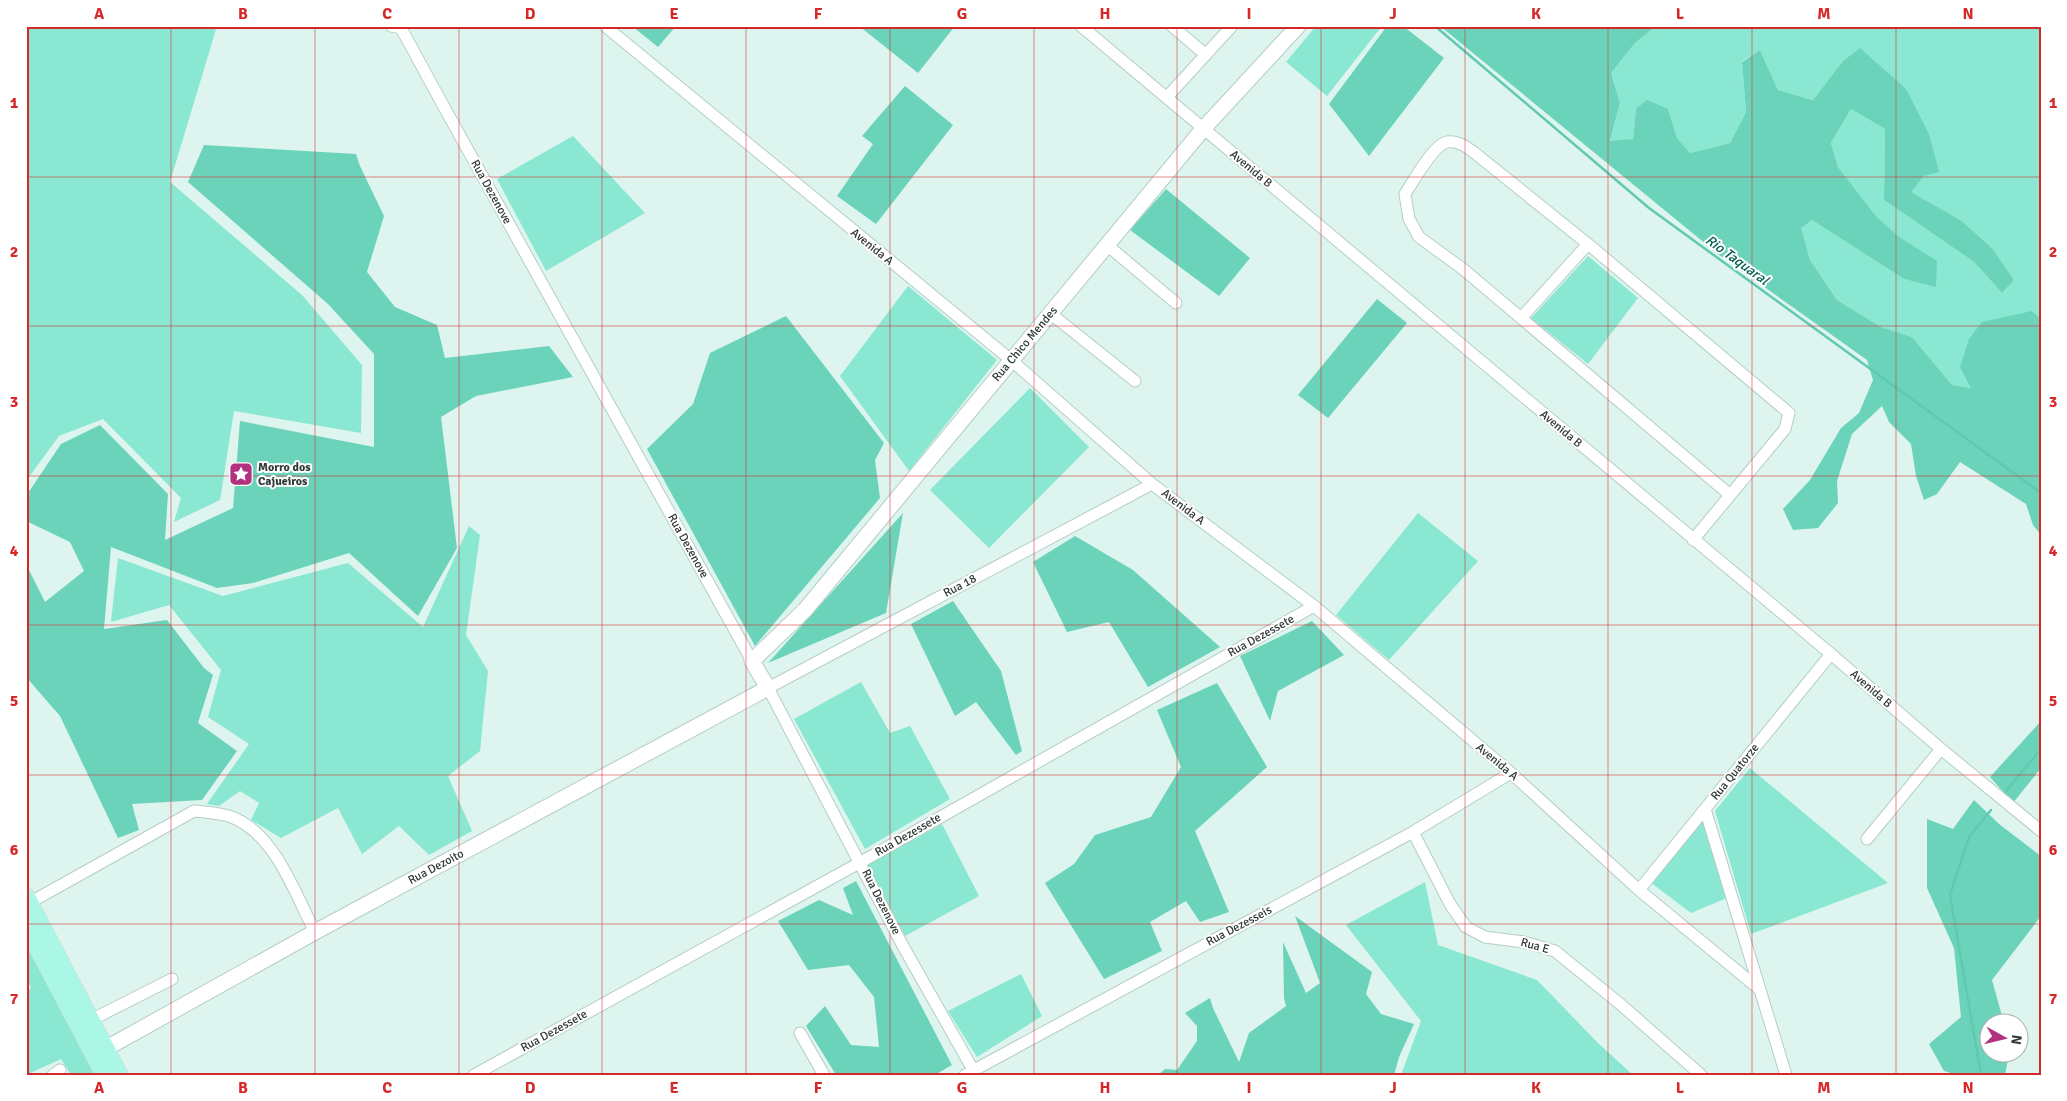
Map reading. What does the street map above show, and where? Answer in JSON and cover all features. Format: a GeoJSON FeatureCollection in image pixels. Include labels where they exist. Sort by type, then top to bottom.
{"type":"FeatureCollection","features":[{"type":"Feature","properties":{"kind":"main road","name":"Rua Chico Mendes"},"geometry":{"type":"LineString","coordinates":[[752,661],[805,610],[1203,129],[1298,26]]}},
{"type":"Feature","properties":{"kind":"main road","name":"Rua Dezenove"},"geometry":{"type":"LineString","coordinates":[[752,661],[768,688]]}},
{"type":"Feature","properties":{"kind":"main road","name":"Rua Dezoito"},"geometry":{"type":"LineString","coordinates":[[105,1048],[315,932],[768,688]]}},
{"type":"Feature","properties":{"kind":"main road"},"geometry":{"type":"LineString","coordinates":[[28,900],[119,1075]]}},
{"type":"Feature","properties":{"kind":"main road"},"geometry":{"type":"LineString","coordinates":[[26,926],[105,1075]]}},
{"type":"Feature","properties":{"kind":"street","name":"Avenida A"},"geometry":{"type":"LineString","coordinates":[[605,26],[1010,360],[1152,484],[1314,606],[1511,773],[1639,890],[1758,988]]}},
{"type":"Feature","properties":{"kind":"street","name":"Avenida B"},"geometry":{"type":"LineString","coordinates":[[1082,26],[2041,831]]}},
{"type":"Feature","properties":{"kind":"street"},"geometry":{"type":"LineString","coordinates":[[1172,26],[1206,55]]}},
{"type":"Feature","properties":{"kind":"street"},"geometry":{"type":"LineString","coordinates":[[1167,97],[1232,26]]}},
{"type":"Feature","properties":{"kind":"street","name":"Rua Dezenove"},"geometry":{"type":"LineString","coordinates":[[398,27],[752,661]]}},
{"type":"Feature","properties":{"kind":"street"},"geometry":{"type":"LineString","coordinates":[[1693,540],[1785,429],[1789,413],[1588,244],[1466,147],[1448,142],[1438,147],[1405,194],[1409,218],[1419,237],[1463,269],[1730,495]]}},
{"type":"Feature","properties":{"kind":"street"},"geometry":{"type":"LineString","coordinates":[[1521,318],[1588,244]]}},
{"type":"Feature","properties":{"kind":"street"},"geometry":{"type":"LineString","coordinates":[[1106,245],[1176,303]]}},
{"type":"Feature","properties":{"kind":"street"},"geometry":{"type":"LineString","coordinates":[[1050,313],[1135,380]]}},
{"type":"Feature","properties":{"kind":"street","name":"Rua 18"},"geometry":{"type":"LineString","coordinates":[[768,688],[1152,484]]}},
{"type":"Feature","properties":{"kind":"street","name":"Rua Dezessete"},"geometry":{"type":"LineString","coordinates":[[474,1075],[861,862],[1314,606]]}},
{"type":"Feature","properties":{"kind":"street","name":"Rua Quatorze"},"geometry":{"type":"LineString","coordinates":[[1639,890],[1831,654]]}},
{"type":"Feature","properties":{"kind":"street","name":"Rua Dezenove"},"geometry":{"type":"LineString","coordinates":[[768,688],[861,862],[903,946],[972,1073]]}},
{"type":"Feature","properties":{"kind":"street"},"geometry":{"type":"LineString","coordinates":[[1867,839],[1941,749]]}},
{"type":"Feature","properties":{"kind":"street","name":"Rua Dezesseis"},"geometry":{"type":"LineString","coordinates":[[972,1073],[1414,832],[1511,773]]}},
{"type":"Feature","properties":{"kind":"street"},"geometry":{"type":"LineString","coordinates":[[1705,809],[1786,1075]]}},
{"type":"Feature","properties":{"kind":"street"},"geometry":{"type":"LineString","coordinates":[[28,900],[194,811],[210,812],[229,816],[246,824],[261,836],[277,857],[315,932]]}},
{"type":"Feature","properties":{"kind":"street","name":"Rua E"},"geometry":{"type":"LineString","coordinates":[[1414,832],[1450,904],[1466,927],[1485,937],[1524,942],[1554,951],[1619,1003],[1701,1075]]}},
{"type":"Feature","properties":{"kind":"street"},"geometry":{"type":"LineString","coordinates":[[91,1020],[172,979]]}},
{"type":"Feature","properties":{"kind":"street"},"geometry":{"type":"LineString","coordinates":[[800,1033],[824,1075]]}},
{"type":"Feature","properties":{"kind":"green space"},"geometry":{"type":"Polygon","coordinates":[[[26,26],[217,26],[170,182],[302,295],[362,365],[361,433],[234,411],[220,500],[174,522],[181,498],[103,419],[59,436],[26,481],[26,26]]]}},
{"type":"Feature","properties":{"kind":"green space"},"geometry":{"type":"Polygon","coordinates":[[[632,26],[676,26],[658,47],[632,26]]]}},
{"type":"Feature","properties":{"kind":"green space"},"geometry":{"type":"Polygon","coordinates":[[[859,26],[955,26],[918,73],[859,26]]]}},
{"type":"Feature","properties":{"kind":"green space"},"geometry":{"type":"Polygon","coordinates":[[[1316,26],[1382,26],[1327,96],[1286,62],[1316,26]]]}},
{"type":"Feature","properties":{"kind":"green space"},"geometry":{"type":"Polygon","coordinates":[[[1387,26],[1403,26],[1444,58],[1369,156],[1329,104],[1387,26]]]}},
{"type":"Feature","properties":{"kind":"green space"},"geometry":{"type":"Polygon","coordinates":[[[1440,26],[1656,26],[1635,43],[1611,73],[1620,103],[1610,141],[1633,139],[1636,109],[1647,100],[1668,109],[1677,138],[1690,153],[1730,143],[1746,112],[1742,62],[1760,50],[1778,90],[1813,100],[1842,62],[1860,48],[1906,89],[1929,134],[1939,172],[1924,176],[1911,192],[1962,221],[1993,249],[2014,280],[2002,293],[1974,262],[1884,200],[1885,129],[1851,109],[1831,143],[1838,167],[1876,216],[1899,237],[1937,261],[1936,287],[1904,279],[1812,220],[1801,228],[1810,260],[1837,300],[1881,327],[1912,337],[1952,385],[1971,388],[1960,367],[1969,339],[1982,322],[2032,311],[2041,319],[2041,535],[2033,525],[2026,504],[1960,462],[1937,494],[1924,500],[1916,476],[1911,444],[1889,422],[1882,406],[1852,434],[1837,481],[1838,503],[1818,528],[1793,530],[1783,509],[1810,480],[1841,428],[1859,413],[1873,380],[1867,360],[1718,254],[1440,26]]]}},
{"type":"Feature","properties":{"kind":"green space"},"geometry":{"type":"Polygon","coordinates":[[[1656,26],[2041,26],[2041,319],[2032,311],[1971,388],[1952,385],[1912,337],[1881,327],[1837,300],[1810,260],[1800,227],[1812,220],[1904,279],[1936,286],[1899,237],[1876,216],[1838,167],[1831,143],[1851,109],[1885,129],[1884,200],[1974,262],[2002,293],[2014,280],[1993,249],[1962,221],[1910,192],[1924,176],[1842,62],[1813,100],[1778,90],[1760,50],[1742,61],[1746,112],[1730,143],[1690,153],[1677,138],[1668,109],[1636,109],[1633,139],[1610,142],[1620,103],[1611,73],[1635,43],[1656,26]]]}},
{"type":"Feature","properties":{"kind":"green space"},"geometry":{"type":"Polygon","coordinates":[[[905,86],[953,125],[876,224],[837,196],[873,144],[862,136],[905,86]]]}},
{"type":"Feature","properties":{"kind":"green space"},"geometry":{"type":"Polygon","coordinates":[[[573,136],[645,213],[546,271],[497,179],[573,136]]]}},
{"type":"Feature","properties":{"kind":"green space"},"geometry":{"type":"Polygon","coordinates":[[[204,145],[356,154],[384,216],[367,272],[395,307],[437,325],[445,358],[549,346],[573,377],[476,396],[441,417],[457,548],[418,616],[349,553],[253,583],[217,588],[111,547],[104,629],[167,620],[204,668],[213,675],[198,723],[237,751],[202,800],[132,804],[139,830],[118,838],[60,716],[26,677],[26,564],[45,602],[84,571],[70,542],[26,521],[26,496],[61,444],[100,425],[168,494],[165,540],[233,508],[240,421],[374,447],[374,354],[328,304],[188,182],[204,145]]]}},
{"type":"Feature","properties":{"kind":"green space"},"geometry":{"type":"Polygon","coordinates":[[[1166,189],[1250,258],[1219,296],[1130,230],[1166,189]]]}},
{"type":"Feature","properties":{"kind":"green space"},"geometry":{"type":"Polygon","coordinates":[[[1588,256],[1638,298],[1588,364],[1531,318],[1588,256]]]}},
{"type":"Feature","properties":{"kind":"green space"},"geometry":{"type":"Polygon","coordinates":[[[908,286],[997,360],[909,471],[840,376],[908,286]]]}},
{"type":"Feature","properties":{"kind":"green space"},"geometry":{"type":"Polygon","coordinates":[[[1377,299],[1407,323],[1328,418],[1298,395],[1377,299]]]}},
{"type":"Feature","properties":{"kind":"green space"},"geometry":{"type":"Polygon","coordinates":[[[786,316],[884,443],[875,460],[880,498],[755,646],[647,449],[693,404],[710,353],[786,316]]]}},
{"type":"Feature","properties":{"kind":"green space"},"geometry":{"type":"Polygon","coordinates":[[[1030,388],[1089,447],[989,548],[930,490],[1030,388]]]}},
{"type":"Feature","properties":{"kind":"green space"},"geometry":{"type":"Polygon","coordinates":[[[903,513],[886,613],[768,663],[903,513]]]}},
{"type":"Feature","properties":{"kind":"green space"},"geometry":{"type":"Polygon","coordinates":[[[1418,513],[1478,561],[1389,660],[1336,615],[1418,513]]]}},
{"type":"Feature","properties":{"kind":"green space"},"geometry":{"type":"Polygon","coordinates":[[[469,526],[480,535],[466,635],[488,671],[480,751],[448,776],[472,831],[429,855],[399,826],[362,854],[338,808],[281,838],[251,820],[259,803],[240,791],[219,806],[207,804],[249,744],[208,717],[221,670],[169,605],[111,622],[118,558],[223,596],[348,563],[423,627],[469,526]]]}},
{"type":"Feature","properties":{"kind":"green space"},"geometry":{"type":"Polygon","coordinates":[[[1075,536],[1133,570],[1220,647],[1148,687],[1109,622],[1067,632],[1033,562],[1075,536]]]}},
{"type":"Feature","properties":{"kind":"green space"},"geometry":{"type":"Polygon","coordinates":[[[953,601],[1001,671],[1022,751],[1016,755],[976,702],[955,716],[911,624],[953,601]]]}},
{"type":"Feature","properties":{"kind":"green space"},"geometry":{"type":"Polygon","coordinates":[[[1312,621],[1344,655],[1278,691],[1270,721],[1240,656],[1312,621]]]}},
{"type":"Feature","properties":{"kind":"green space"},"geometry":{"type":"Polygon","coordinates":[[[861,682],[890,733],[910,726],[950,799],[865,849],[794,719],[861,682]]]}},
{"type":"Feature","properties":{"kind":"green space"},"geometry":{"type":"Polygon","coordinates":[[[1217,683],[1267,767],[1195,831],[1229,912],[1200,922],[1186,901],[1150,922],[1162,951],[1104,979],[1045,883],[1074,864],[1095,835],[1151,817],[1181,767],[1157,710],[1217,683]]]}},
{"type":"Feature","properties":{"kind":"green space"},"geometry":{"type":"Polygon","coordinates":[[[2041,721],[2041,768],[2013,803],[1990,777],[2041,721]]]}},
{"type":"Feature","properties":{"kind":"green space"},"geometry":{"type":"Polygon","coordinates":[[[1750,768],[1888,883],[1751,934],[1715,811],[1750,768]]]}},
{"type":"Feature","properties":{"kind":"green space"},"geometry":{"type":"Polygon","coordinates":[[[1974,800],[1999,824],[2041,856],[2041,916],[1992,980],[2001,1014],[1980,1014],[1980,1064],[2007,1064],[2005,1075],[1957,1075],[1944,1071],[1929,1044],[1961,1017],[1954,948],[1927,888],[1927,819],[1953,829],[1974,800]]]}},
{"type":"Feature","properties":{"kind":"green space"},"geometry":{"type":"Polygon","coordinates":[[[1702,818],[1727,898],[1691,913],[1650,882],[1702,818]]]}},
{"type":"Feature","properties":{"kind":"green space"},"geometry":{"type":"Polygon","coordinates":[[[942,824],[979,896],[905,936],[867,865],[942,824]]]}},
{"type":"Feature","properties":{"kind":"green space"},"geometry":{"type":"Polygon","coordinates":[[[856,881],[952,1065],[935,1075],[836,1075],[806,1026],[825,1006],[851,1045],[879,1047],[874,997],[849,965],[808,970],[778,921],[819,900],[853,915],[843,888],[856,881]]]}},
{"type":"Feature","properties":{"kind":"green space"},"geometry":{"type":"Polygon","coordinates":[[[1425,882],[1438,945],[1537,980],[1598,1043],[1633,1075],[1401,1075],[1421,1021],[1346,925],[1425,882]]]}},
{"type":"Feature","properties":{"kind":"green space"},"geometry":{"type":"Polygon","coordinates":[[[1295,916],[1372,972],[1366,994],[1381,1014],[1414,1024],[1399,1057],[1394,1075],[1158,1075],[1165,1069],[1177,1070],[1197,1041],[1197,1026],[1185,1013],[1210,998],[1239,1062],[1249,1033],[1286,1006],[1284,998],[1283,942],[1306,993],[1320,983],[1295,916]]]}},
{"type":"Feature","properties":{"kind":"green space"},"geometry":{"type":"Polygon","coordinates":[[[26,938],[98,1075],[71,1075],[61,1059],[26,1075],[26,992],[31,988],[26,978],[26,938]]]}},
{"type":"Feature","properties":{"kind":"green space"},"geometry":{"type":"Polygon","coordinates":[[[1021,974],[1042,1016],[977,1057],[948,1011],[1021,974]]]}},
{"type":"Feature","properties":{"kind":"waterway","name":"Rio Taquaral"},"geometry":{"type":"LineString","coordinates":[[1435,26],[1649,208],[2041,493]]}},
{"type":"Feature","properties":{"kind":"waterway"},"geometry":{"type":"LineString","coordinates":[[2006,791],[2041,749]]}},
{"type":"Feature","properties":{"kind":"waterway"},"geometry":{"type":"LineString","coordinates":[[1981,1075],[1950,895],[1969,837],[1991,810]]}},
{"type":"Feature","properties":{"kind":"place","name":"Morro dos Cajueiros"},"geometry":{"type":"Point","coordinates":[241,474]}}]}
